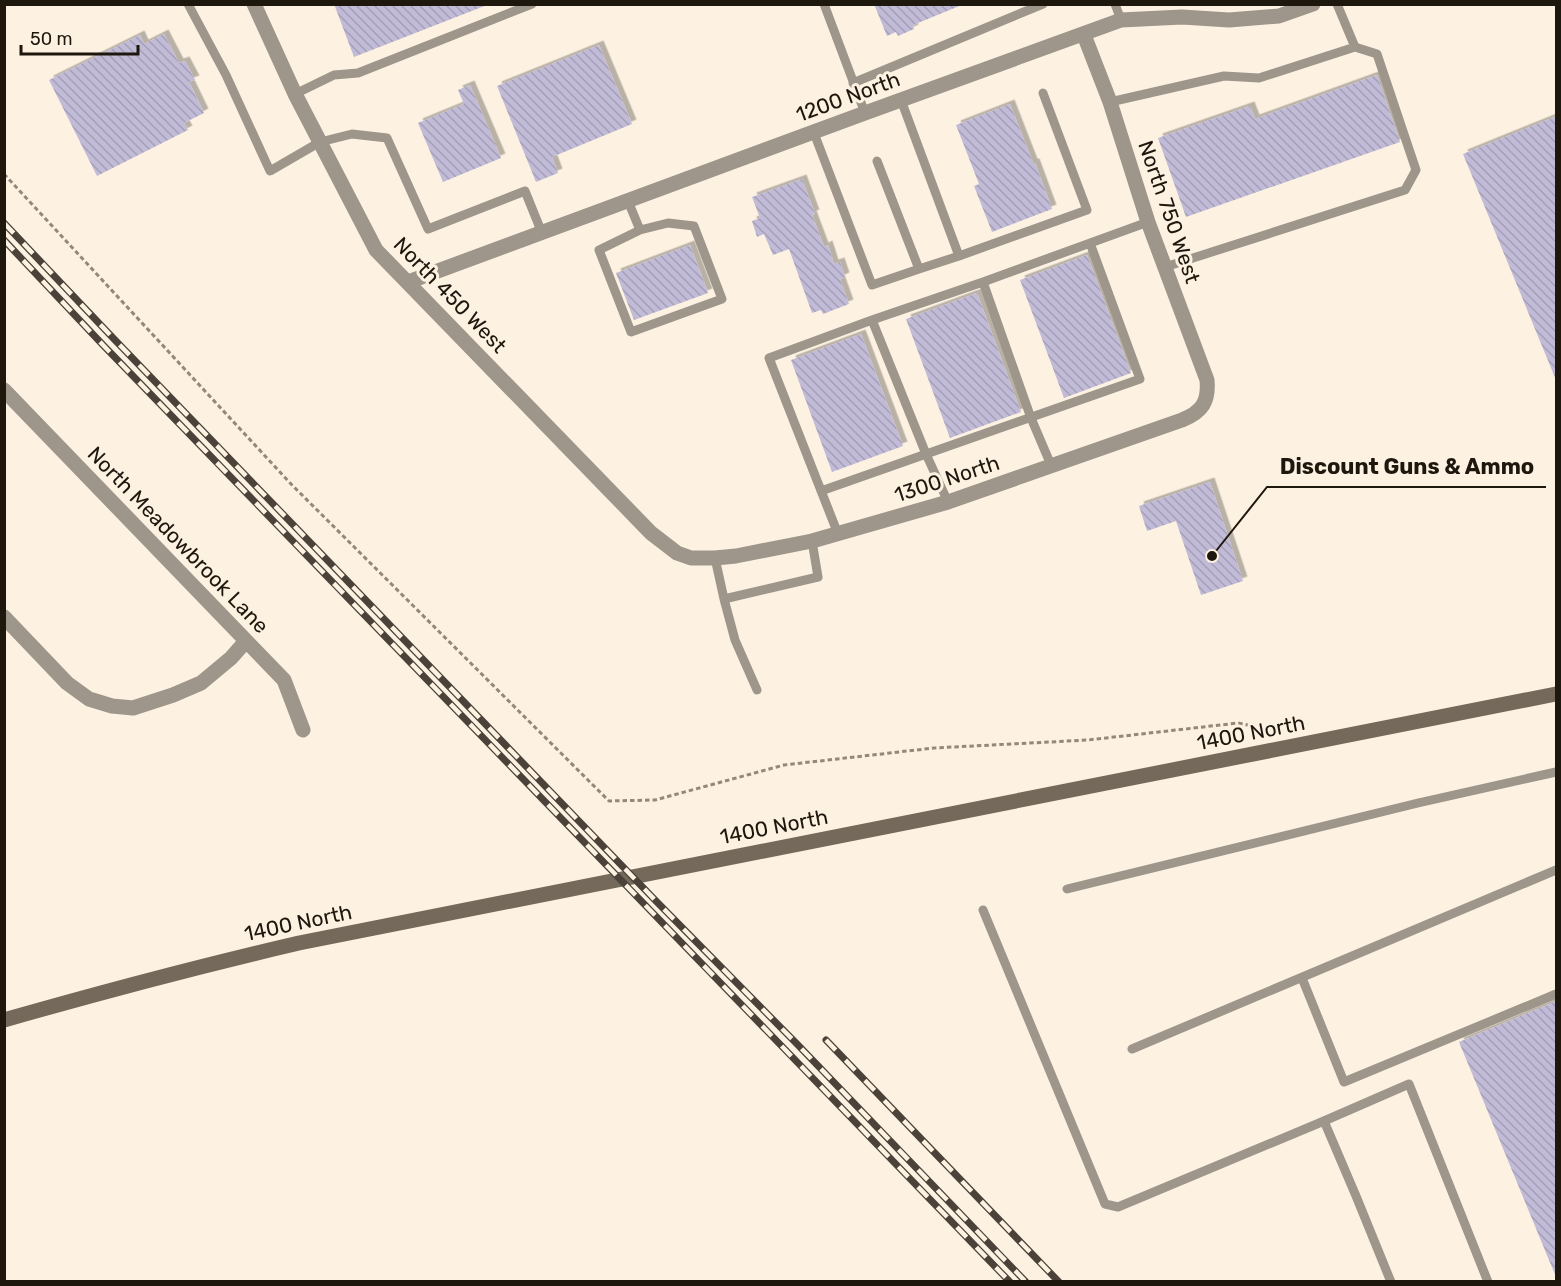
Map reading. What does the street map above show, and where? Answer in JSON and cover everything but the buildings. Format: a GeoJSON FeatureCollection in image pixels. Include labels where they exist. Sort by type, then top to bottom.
{"type":"FeatureCollection","features":[{"type":"Feature","properties":{"kind":"main road","name":"1400 North"},"geometry":{"type":"LineString","coordinates":[[4,1020],[178,972],[282,947],[1557,694]]}},
{"type":"Feature","properties":{"kind":"street","name":"1200 North"},"geometry":{"type":"LineString","coordinates":[[408,282],[1121,20],[1182,17],[1229,20],[1279,16],[1313,4]]}},
{"type":"Feature","properties":{"kind":"street","name":"North 450 West"},"geometry":{"type":"LineString","coordinates":[[254,5],[295,93],[376,250],[651,533],[677,553],[691,558]]}},
{"type":"Feature","properties":{"kind":"street","name":"North 750 West"},"geometry":{"type":"LineString","coordinates":[[1084,34],[1110,102],[1148,222],[1207,380],[1208,392],[1204,405]]}},
{"type":"Feature","properties":{"kind":"street","name":"North Meadowbrook Lane"},"geometry":{"type":"LineString","coordinates":[[4,390],[284,680],[303,730]]}},
{"type":"Feature","properties":{"kind":"street","name":"1300 North"},"geometry":{"type":"LineString","coordinates":[[691,558],[715,558],[812,541],[948,502],[1188,418],[1195,415],[1204,405]]}},
{"type":"Feature","properties":{"kind":"street"},"geometry":{"type":"LineString","coordinates":[[4,617],[67,683],[89,699],[112,706],[133,708],[201,683],[231,658],[246,641]]}},
{"type":"Feature","properties":{"kind":"lane"},"geometry":{"type":"LineString","coordinates":[[188,4],[226,75],[270,171],[320,142],[352,134],[387,138],[428,229],[525,191],[542,233]]}},
{"type":"Feature","properties":{"kind":"lane"},"geometry":{"type":"LineString","coordinates":[[295,93],[334,75],[358,73],[532,4]]}},
{"type":"Feature","properties":{"kind":"lane"},"geometry":{"type":"LineString","coordinates":[[824,4],[865,113]]}},
{"type":"Feature","properties":{"kind":"lane"},"geometry":{"type":"LineString","coordinates":[[853,82],[1043,4]]}},
{"type":"Feature","properties":{"kind":"lane"},"geometry":{"type":"LineString","coordinates":[[1115,4],[1121,20]]}},
{"type":"Feature","properties":{"kind":"lane"},"geometry":{"type":"LineString","coordinates":[[1336,4],[1354,47]]}},
{"type":"Feature","properties":{"kind":"lane"},"geometry":{"type":"LineString","coordinates":[[1110,102],[1224,76],[1259,78],[1354,47],[1377,54],[1416,170],[1405,190],[1165,267]]}},
{"type":"Feature","properties":{"kind":"lane"},"geometry":{"type":"LineString","coordinates":[[814,133],[872,285],[1087,210],[1043,93]]}},
{"type":"Feature","properties":{"kind":"lane"},"geometry":{"type":"LineString","coordinates":[[901,100],[959,256]]}},
{"type":"Feature","properties":{"kind":"lane"},"geometry":{"type":"LineString","coordinates":[[877,161],[919,269]]}},
{"type":"Feature","properties":{"kind":"lane"},"geometry":{"type":"LineString","coordinates":[[628,201],[640,230]]}},
{"type":"Feature","properties":{"kind":"lane"},"geometry":{"type":"LineString","coordinates":[[838,534],[769,357],[1148,222]]}},
{"type":"Feature","properties":{"kind":"lane"},"geometry":{"type":"LineString","coordinates":[[668,223],[694,226],[722,300],[631,332],[599,250],[640,230],[668,223]]}},
{"type":"Feature","properties":{"kind":"lane"},"geometry":{"type":"LineString","coordinates":[[821,491],[1140,379],[1090,243]]}},
{"type":"Feature","properties":{"kind":"lane"},"geometry":{"type":"LineString","coordinates":[[983,282],[1031,418],[1052,465]]}},
{"type":"Feature","properties":{"kind":"lane"},"geometry":{"type":"LineString","coordinates":[[872,320],[926,454],[948,502]]}},
{"type":"Feature","properties":{"kind":"lane"},"geometry":{"type":"LineString","coordinates":[[724,599],[818,577],[812,541]]}},
{"type":"Feature","properties":{"kind":"lane"},"geometry":{"type":"LineString","coordinates":[[715,558],[735,640],[757,690]]}},
{"type":"Feature","properties":{"kind":"lane"},"geometry":{"type":"LineString","coordinates":[[1066,890],[1557,771]]}},
{"type":"Feature","properties":{"kind":"lane"},"geometry":{"type":"LineString","coordinates":[[1132,1049],[1557,870]]}},
{"type":"Feature","properties":{"kind":"lane"},"geometry":{"type":"LineString","coordinates":[[983,910],[1106,1204],[1118,1207],[1409,1084],[1488,1281]]}},
{"type":"Feature","properties":{"kind":"lane"},"geometry":{"type":"LineString","coordinates":[[1302,978],[1344,1082],[1557,994]]}},
{"type":"Feature","properties":{"kind":"lane"},"geometry":{"type":"LineString","coordinates":[[1323,1121],[1391,1281]]}},
{"type":"Feature","properties":{"kind":"path"},"geometry":{"type":"LineString","coordinates":[[4,174],[292,486],[609,801],[655,800],[784,765],[934,748],[1088,740],[1238,723],[1292,734]]}},
{"type":"Feature","properties":{"kind":"railway"},"geometry":{"type":"LineString","coordinates":[[4,223],[1026,1282]]}},
{"type":"Feature","properties":{"kind":"railway"},"geometry":{"type":"LineString","coordinates":[[4,240],[1010,1282]]}},
{"type":"Feature","properties":{"kind":"railway"},"geometry":{"type":"LineString","coordinates":[[826,1040],[1059,1282]]}},
{"type":"Feature","properties":{"kind":"place","name":"Discount Guns & Ammo"},"geometry":{"type":"Point","coordinates":[1212,556]}}]}
